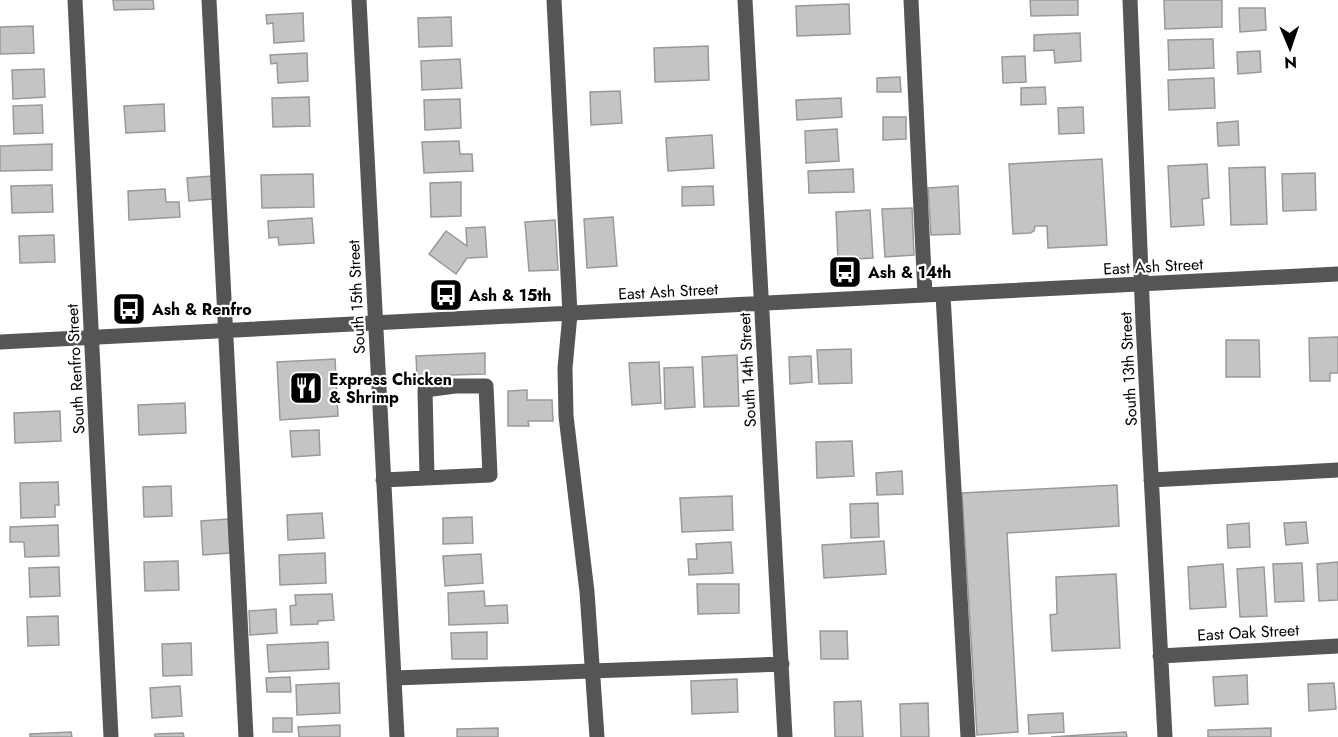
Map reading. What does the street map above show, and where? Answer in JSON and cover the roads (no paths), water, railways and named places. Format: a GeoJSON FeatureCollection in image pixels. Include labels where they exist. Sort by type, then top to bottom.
{"type":"FeatureCollection","features":[{"type":"Feature","properties":{"kind":"street","name":"South Renfro Street"},"geometry":{"type":"LineString","coordinates":[[75,0],[111,737]]}},
{"type":"Feature","properties":{"kind":"street"},"geometry":{"type":"LineString","coordinates":[[209,0],[246,737]]}},
{"type":"Feature","properties":{"kind":"street","name":"South 15th Street"},"geometry":{"type":"LineString","coordinates":[[359,0],[397,737]]}},
{"type":"Feature","properties":{"kind":"street"},"geometry":{"type":"LineString","coordinates":[[554,0],[570,314],[565,368],[566,416],[587,592],[597,737]]}},
{"type":"Feature","properties":{"kind":"street","name":"South 14th Street"},"geometry":{"type":"LineString","coordinates":[[745,0],[785,737]]}},
{"type":"Feature","properties":{"kind":"street"},"geometry":{"type":"LineString","coordinates":[[911,0],[925,295]]}},
{"type":"Feature","properties":{"kind":"street","name":"South 13th Street"},"geometry":{"type":"LineString","coordinates":[[1130,0],[1165,737]]}},
{"type":"Feature","properties":{"kind":"street","name":"East Ash Street"},"geometry":{"type":"LineString","coordinates":[[0,342],[1338,274]]}},
{"type":"Feature","properties":{"kind":"street"},"geometry":{"type":"LineString","coordinates":[[943,295],[968,737]]}},
{"type":"Feature","properties":{"kind":"street"},"geometry":{"type":"LineString","coordinates":[[383,480],[427,478],[490,475],[486,386],[455,386],[425,390],[427,478]]}},
{"type":"Feature","properties":{"kind":"street"},"geometry":{"type":"LineString","coordinates":[[1151,480],[1338,470]]}},
{"type":"Feature","properties":{"kind":"street","name":"East Oak Street"},"geometry":{"type":"LineString","coordinates":[[1160,656],[1338,646]]}},
{"type":"Feature","properties":{"kind":"street"},"geometry":{"type":"LineString","coordinates":[[394,678],[782,664]]}},
{"type":"Feature","properties":{"kind":"place","name":"Ash & 14th"},"geometry":{"type":"Point","coordinates":[845,272]}},
{"type":"Feature","properties":{"kind":"place","name":"Ash & 15th"},"geometry":{"type":"Point","coordinates":[446,295]}},
{"type":"Feature","properties":{"kind":"place","name":"Ash & Renfro"},"geometry":{"type":"Point","coordinates":[129,309]}},
{"type":"Feature","properties":{"kind":"place","name":"Express Chicken & Shrimp"},"geometry":{"type":"Point","coordinates":[306,388]}}]}
